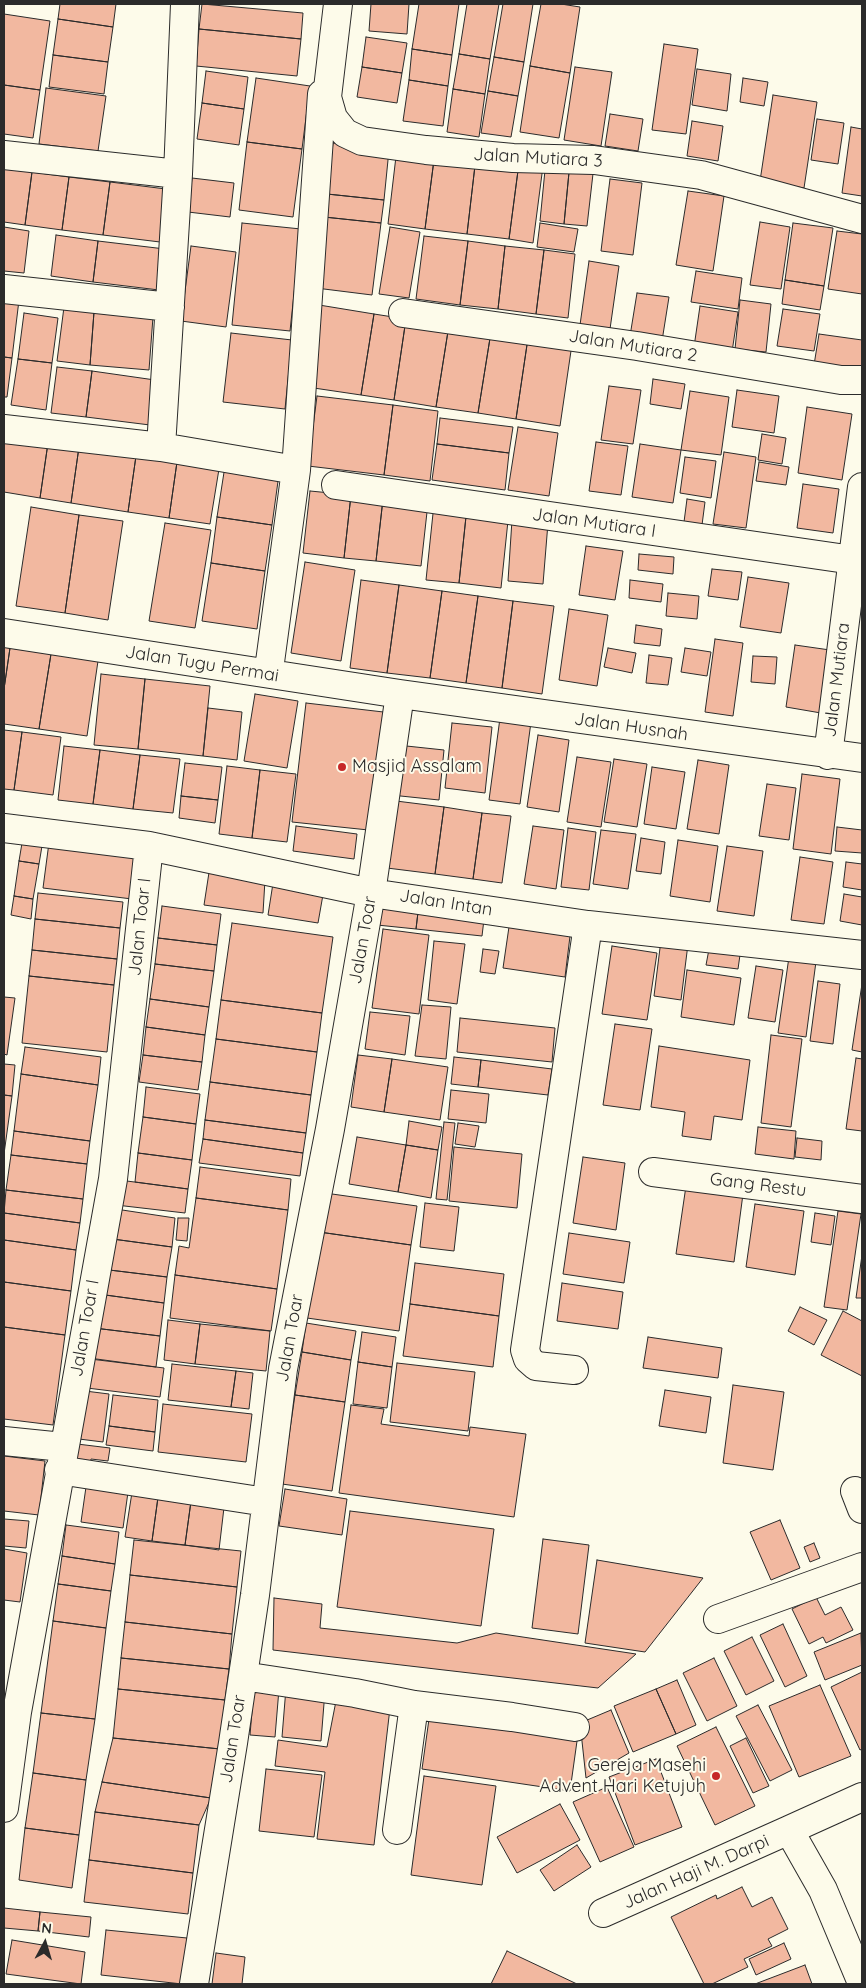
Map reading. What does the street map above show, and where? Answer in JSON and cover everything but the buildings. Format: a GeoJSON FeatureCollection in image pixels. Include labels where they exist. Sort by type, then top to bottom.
{"type":"FeatureCollection","features":[{"type":"Feature","properties":{"kind":"street"},"geometry":{"type":"LineString","coordinates":[[161,447],[178,174],[185,4]]}},
{"type":"Feature","properties":{"kind":"street"},"geometry":{"type":"LineString","coordinates":[[270,662],[296,470],[320,128],[326,4]]}},
{"type":"Feature","properties":{"kind":"street","name":"Jalan Mutiara 3"},"geometry":{"type":"LineString","coordinates":[[338,4],[327,97],[333,118],[345,133],[362,141],[426,150],[503,157],[594,160],[701,175],[862,219]]}},
{"type":"Feature","properties":{"kind":"street"},"geometry":{"type":"LineString","coordinates":[[4,155],[178,174]]}},
{"type":"Feature","properties":{"kind":"street"},"geometry":{"type":"LineString","coordinates":[[4,289],[170,307]]}},
{"type":"Feature","properties":{"kind":"street","name":"Jalan Mutiara 2"},"geometry":{"type":"LineString","coordinates":[[403,313],[636,346],[841,380],[862,380]]}},
{"type":"Feature","properties":{"kind":"street"},"geometry":{"type":"LineString","coordinates":[[4,430],[161,447],[296,470]]}},
{"type":"Feature","properties":{"kind":"street","name":"Jalan Mutiara I"},"geometry":{"type":"LineString","coordinates":[[336,485],[852,560]]}},
{"type":"Feature","properties":{"kind":"street","name":"Jalan Mutiara"},"geometry":{"type":"LineString","coordinates":[[828,754],[862,487]]}},
{"type":"Feature","properties":{"kind":"street","name":"Jalan Tugu Permai"},"geometry":{"type":"LineString","coordinates":[[4,633],[400,694]]}},
{"type":"Feature","properties":{"kind":"street","name":"Jalan Husnah"},"geometry":{"type":"LineString","coordinates":[[400,694],[862,758]]}},
{"type":"Feature","properties":{"kind":"street","name":"Jalan Toar"},"geometry":{"type":"LineString","coordinates":[[194,1984],[243,1676],[283,1369],[330,1129],[371,892],[400,694]]}},
{"type":"Feature","properties":{"kind":"street","name":"Jalan Intan"},"geometry":{"type":"LineString","coordinates":[[4,828],[149,846],[371,892],[588,925],[862,955]]}},
{"type":"Feature","properties":{"kind":"street","name":"Jalan Toar I"},"geometry":{"type":"LineString","coordinates":[[4,1808],[17,1712],[112,1179],[149,846]]}},
{"type":"Feature","properties":{"kind":"street"},"geometry":{"type":"LineString","coordinates":[[574,1370],[536,1366],[528,1358],[525,1350],[588,925]]}},
{"type":"Feature","properties":{"kind":"street","name":"Gang Restu"},"geometry":{"type":"LineString","coordinates":[[653,1172],[862,1198]]}},
{"type":"Feature","properties":{"kind":"street"},"geometry":{"type":"LineString","coordinates":[[4,1441],[61,1459],[266,1502]]}},
{"type":"Feature","properties":{"kind":"street"},"geometry":{"type":"LineString","coordinates":[[718,1619],[862,1567]]}},
{"type":"Feature","properties":{"kind":"street"},"geometry":{"type":"LineString","coordinates":[[243,1676],[356,1693],[414,1705],[512,1716],[575,1727]]}},
{"type":"Feature","properties":{"kind":"street"},"geometry":{"type":"LineString","coordinates":[[397,1830],[414,1705]]}},
{"type":"Feature","properties":{"kind":"street","name":"Jalan Haji M. Darpi"},"geometry":{"type":"LineString","coordinates":[[603,1913],[862,1797]]}},
{"type":"Feature","properties":{"kind":"street","name":"Jalan Haji M. Darpi"},"geometry":{"type":"LineString","coordinates":[[789,1830],[823,1890],[862,1983]]}},
{"type":"Feature","properties":{"kind":"place","name":"Masjid Assalam"},"geometry":{"type":"Point","coordinates":[342,767]}},
{"type":"Feature","properties":{"kind":"place","name":"Gereja Masehi Advent Hari Ketujuh"},"geometry":{"type":"Point","coordinates":[716,1776]}}]}
